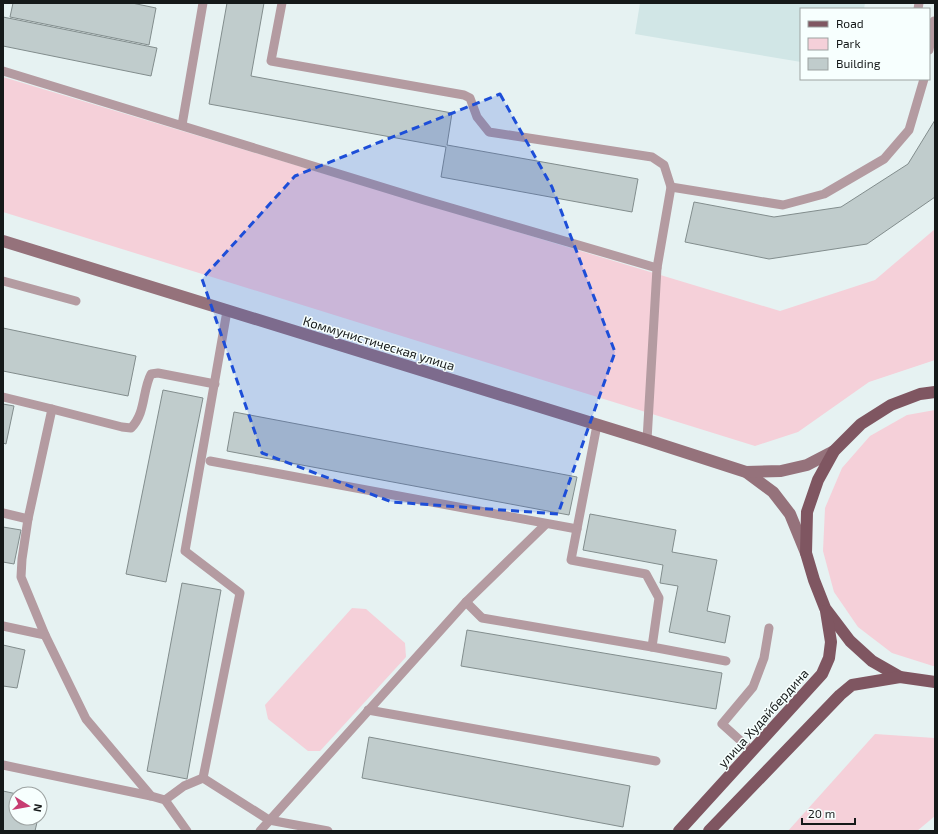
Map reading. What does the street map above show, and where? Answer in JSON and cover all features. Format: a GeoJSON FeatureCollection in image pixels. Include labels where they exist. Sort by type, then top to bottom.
{"type":"FeatureCollection","features":[{"type":"Feature","properties":{"kind":"main road","name":"Коммунистическая улица"},"geometry":{"type":"LineString","coordinates":[[3,241],[746,472],[773,492],[790,514],[806,553]]}},
{"type":"Feature","properties":{"kind":"main road"},"geometry":{"type":"LineString","coordinates":[[900,677],[872,661],[850,642],[825,608],[814,580],[806,553],[807,512],[818,480],[834,451],[861,424],[891,405],[920,394],[935,392]]}},
{"type":"Feature","properties":{"kind":"main road","name":"Коммунистическая улица"},"geometry":{"type":"LineString","coordinates":[[746,472],[782,471],[807,464],[834,451]]}},
{"type":"Feature","properties":{"kind":"main road","name":"улица Худайбердина"},"geometry":{"type":"LineString","coordinates":[[679,831],[822,674],[829,658],[831,642],[825,608]]}},
{"type":"Feature","properties":{"kind":"main road"},"geometry":{"type":"LineString","coordinates":[[710,831],[840,695],[852,686],[872,681],[900,677],[935,682]]}},
{"type":"Feature","properties":{"kind":"lane"},"geometry":{"type":"LineString","coordinates":[[182,125],[203,3]]}},
{"type":"Feature","properties":{"kind":"lane"},"geometry":{"type":"LineString","coordinates":[[282,3],[271,60],[464,95],[470,98],[477,117],[489,132],[652,157],[664,165],[672,187],[657,268],[647,440]]}},
{"type":"Feature","properties":{"kind":"lane"},"geometry":{"type":"LineString","coordinates":[[930,42],[933,20]]}},
{"type":"Feature","properties":{"kind":"lane"},"geometry":{"type":"LineString","coordinates":[[3,71],[424,200],[657,268]]}},
{"type":"Feature","properties":{"kind":"lane"},"geometry":{"type":"LineString","coordinates":[[672,187],[783,206],[824,194],[884,159],[909,130],[924,80]]}},
{"type":"Feature","properties":{"kind":"lane"},"geometry":{"type":"LineString","coordinates":[[3,281],[76,301]]}},
{"type":"Feature","properties":{"kind":"lane"},"geometry":{"type":"LineString","coordinates":[[203,778],[240,593],[185,550],[228,311]]}},
{"type":"Feature","properties":{"kind":"lane"},"geometry":{"type":"LineString","coordinates":[[3,397],[122,427],[132,428],[137,422],[151,374],[158,372],[215,384]]}},
{"type":"Feature","properties":{"kind":"lane"},"geometry":{"type":"LineString","coordinates":[[52,409],[28,519],[21,577],[45,635],[86,719],[151,796]]}},
{"type":"Feature","properties":{"kind":"lane"},"geometry":{"type":"LineString","coordinates":[[597,425],[571,560],[646,574],[659,598],[652,647]]}},
{"type":"Feature","properties":{"kind":"lane"},"geometry":{"type":"LineString","coordinates":[[210,461],[577,529]]}},
{"type":"Feature","properties":{"kind":"lane"},"geometry":{"type":"LineString","coordinates":[[3,513],[28,519]]}},
{"type":"Feature","properties":{"kind":"lane"},"geometry":{"type":"LineString","coordinates":[[260,831],[466,602],[546,524]]}},
{"type":"Feature","properties":{"kind":"lane"},"geometry":{"type":"LineString","coordinates":[[466,602],[482,618],[726,661]]}},
{"type":"Feature","properties":{"kind":"lane"},"geometry":{"type":"LineString","coordinates":[[3,626],[45,635]]}},
{"type":"Feature","properties":{"kind":"lane"},"geometry":{"type":"LineString","coordinates":[[752,751],[722,724],[753,687],[764,658],[769,628]]}},
{"type":"Feature","properties":{"kind":"lane"},"geometry":{"type":"LineString","coordinates":[[368,710],[656,761]]}},
{"type":"Feature","properties":{"kind":"lane"},"geometry":{"type":"LineString","coordinates":[[3,765],[165,800],[187,831]]}},
{"type":"Feature","properties":{"kind":"lane"},"geometry":{"type":"LineString","coordinates":[[165,800],[184,786],[203,778]]}},
{"type":"Feature","properties":{"kind":"lane"},"geometry":{"type":"LineString","coordinates":[[203,778],[269,820],[328,831]]}},
{"type":"Feature","properties":{"kind":"highlighted area"},"geometry":{"type":"Polygon","coordinates":[[[500,94],[552,187],[615,352],[558,514],[392,502],[262,453],[202,279],[295,176],[500,94]]]}},
{"type":"Feature","properties":{"kind":"shaded area"},"geometry":{"type":"Polygon","coordinates":[[[640,3],[865,3],[864,8],[800,8],[800,62],[635,34],[640,3]]]}},
{"type":"Feature","properties":{"kind":"green space"},"geometry":{"type":"Polygon","coordinates":[[[3,77],[780,311],[875,280],[935,229],[935,360],[869,382],[798,432],[755,446],[3,212],[3,77]]]}},
{"type":"Feature","properties":{"kind":"green space"},"geometry":{"type":"Polygon","coordinates":[[[935,410],[935,666],[933,666],[892,653],[858,627],[834,592],[823,551],[825,508],[842,468],[870,436],[907,415],[935,410]]]}},
{"type":"Feature","properties":{"kind":"green space"},"geometry":{"type":"Polygon","coordinates":[[[352,608],[366,609],[405,643],[406,657],[320,751],[308,751],[268,719],[265,705],[352,608]]]}},
{"type":"Feature","properties":{"kind":"green space"},"geometry":{"type":"Polygon","coordinates":[[[875,734],[935,738],[935,816],[917,831],[788,831],[875,734]]]}},
{"type":"Feature","properties":{"kind":"building"},"geometry":{"type":"Polygon","coordinates":[[[13,3],[132,3],[156,8],[149,45],[10,17],[13,3]]]}},
{"type":"Feature","properties":{"kind":"building"},"geometry":{"type":"Polygon","coordinates":[[[227,3],[264,3],[251,76],[452,113],[447,145],[638,179],[632,212],[441,177],[446,147],[209,104],[227,3]]]}},
{"type":"Feature","properties":{"kind":"building"},"geometry":{"type":"Polygon","coordinates":[[[3,17],[157,48],[151,76],[3,46],[3,17]]]}},
{"type":"Feature","properties":{"kind":"building"},"geometry":{"type":"Polygon","coordinates":[[[935,120],[935,197],[867,244],[769,259],[685,242],[694,202],[774,217],[841,207],[908,164],[935,120]]]}},
{"type":"Feature","properties":{"kind":"building"},"geometry":{"type":"Polygon","coordinates":[[[3,328],[136,356],[128,396],[3,371],[3,328]]]}},
{"type":"Feature","properties":{"kind":"building"},"geometry":{"type":"Polygon","coordinates":[[[163,390],[203,398],[166,582],[126,574],[163,390]]]}},
{"type":"Feature","properties":{"kind":"building"},"geometry":{"type":"Polygon","coordinates":[[[3,404],[14,406],[6,444],[3,443],[3,404]]]}},
{"type":"Feature","properties":{"kind":"building"},"geometry":{"type":"Polygon","coordinates":[[[234,412],[577,477],[569,515],[227,451],[234,412]]]}},
{"type":"Feature","properties":{"kind":"building"},"geometry":{"type":"Polygon","coordinates":[[[590,514],[676,530],[672,552],[717,560],[707,611],[730,616],[725,643],[669,632],[678,586],[660,583],[663,565],[583,550],[590,514]]]}},
{"type":"Feature","properties":{"kind":"building"},"geometry":{"type":"Polygon","coordinates":[[[3,527],[21,530],[14,564],[3,562],[3,527]]]}},
{"type":"Feature","properties":{"kind":"building"},"geometry":{"type":"Polygon","coordinates":[[[182,583],[221,590],[187,779],[147,771],[182,583]]]}},
{"type":"Feature","properties":{"kind":"building"},"geometry":{"type":"Polygon","coordinates":[[[467,630],[722,673],[716,709],[461,666],[467,630]]]}},
{"type":"Feature","properties":{"kind":"building"},"geometry":{"type":"Polygon","coordinates":[[[3,645],[25,650],[17,688],[3,686],[3,645]]]}},
{"type":"Feature","properties":{"kind":"building"},"geometry":{"type":"Polygon","coordinates":[[[369,737],[630,786],[623,827],[362,778],[369,737]]]}},
{"type":"Feature","properties":{"kind":"building"},"geometry":{"type":"Polygon","coordinates":[[[3,791],[8,792],[8,826],[36,826],[35,831],[3,831],[3,791]]]}}]}
